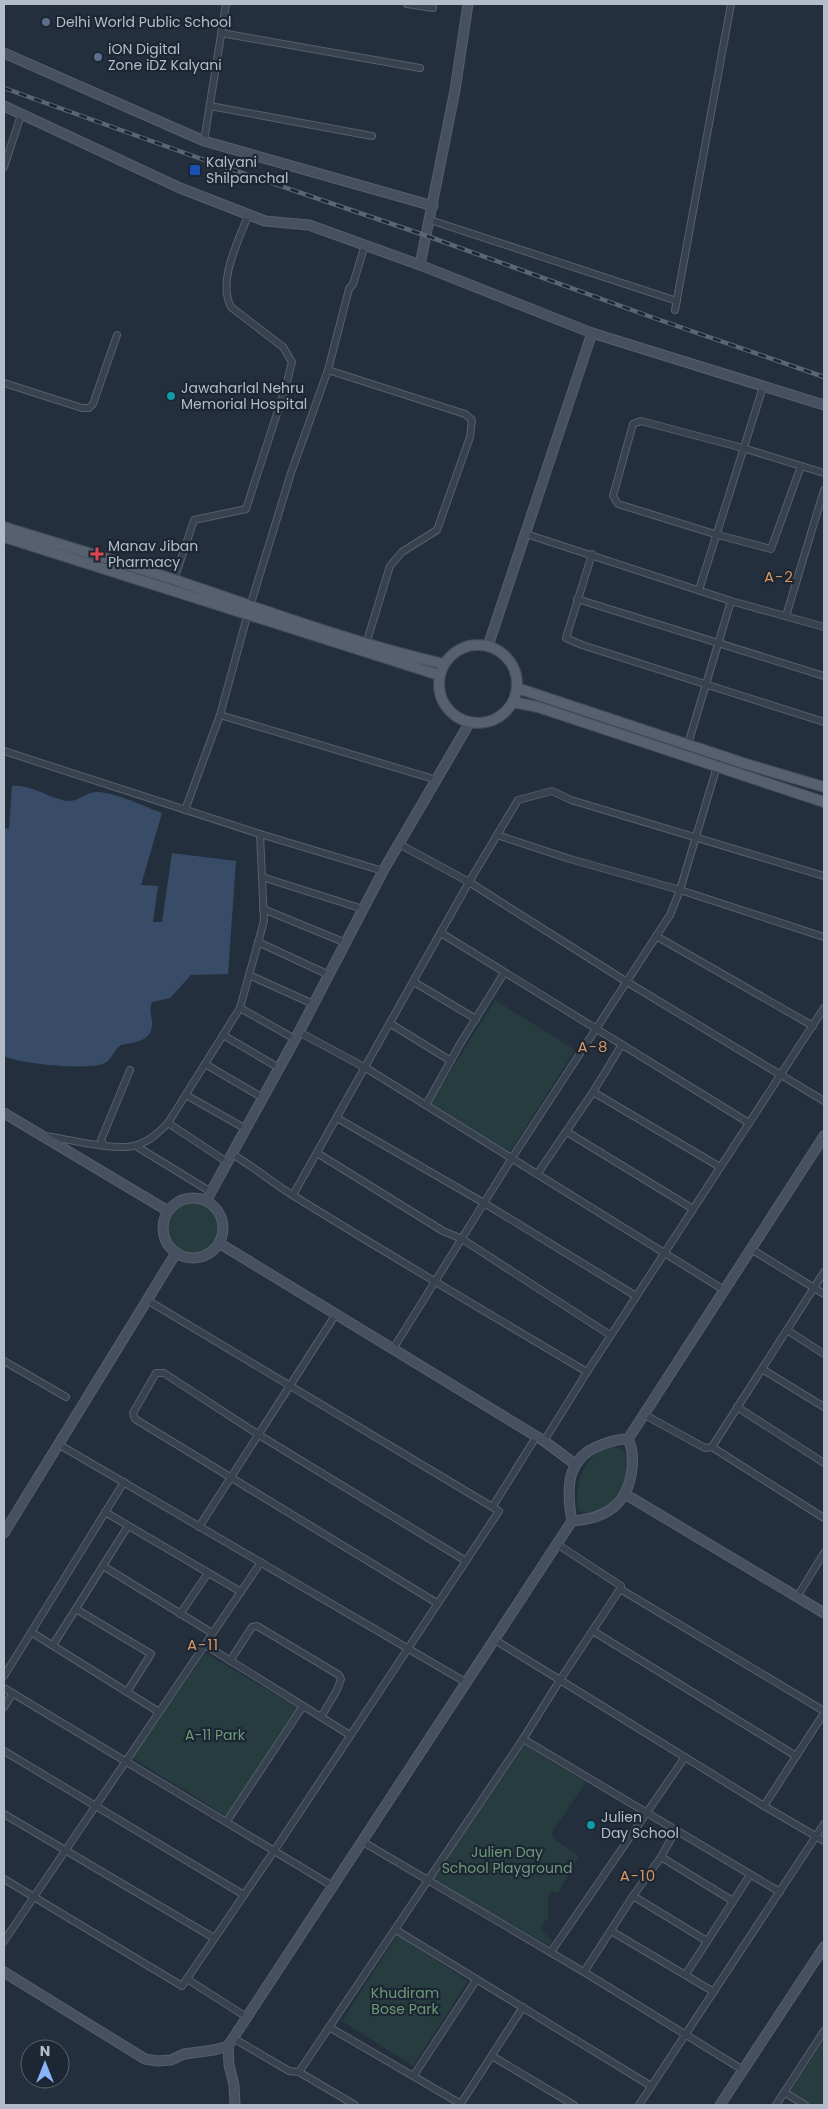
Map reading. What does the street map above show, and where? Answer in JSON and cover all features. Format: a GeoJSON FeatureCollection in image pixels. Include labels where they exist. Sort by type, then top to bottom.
{"type":"FeatureCollection","features":[{"type":"Feature","properties":{"kind":"main road"},"geometry":{"type":"LineString","coordinates":[[4,527],[174,580],[249,610],[439,676]]}},
{"type":"Feature","properties":{"kind":"main road"},"geometry":{"type":"LineString","coordinates":[[4,537],[397,654],[444,664]]}},
{"type":"Feature","properties":{"kind":"main road"},"geometry":{"type":"LineString","coordinates":[[475,644],[488,646],[503,654],[513,666],[517,677],[517,688],[513,702],[506,712],[496,719],[485,722],[470,722],[459,718],[449,711],[442,700],[438,688],[439,676],[444,664],[451,655],[462,648],[475,644]]}},
{"type":"Feature","properties":{"kind":"main road"},"geometry":{"type":"LineString","coordinates":[[517,688],[720,756],[824,787]]}},
{"type":"Feature","properties":{"kind":"main road"},"geometry":{"type":"LineString","coordinates":[[513,702],[538,707],[824,802]]}},
{"type":"Feature","properties":{"kind":"street"},"geometry":{"type":"LineString","coordinates":[[204,141],[226,4]]}},
{"type":"Feature","properties":{"kind":"street"},"geometry":{"type":"LineString","coordinates":[[407,4],[433,8]]}},
{"type":"Feature","properties":{"kind":"street"},"geometry":{"type":"LineString","coordinates":[[420,265],[455,90],[468,4]]}},
{"type":"Feature","properties":{"kind":"street"},"geometry":{"type":"LineString","coordinates":[[675,310],[731,4]]}},
{"type":"Feature","properties":{"kind":"street"},"geometry":{"type":"LineString","coordinates":[[221,33],[420,68]]}},
{"type":"Feature","properties":{"kind":"street"},"geometry":{"type":"LineString","coordinates":[[4,53],[204,141],[433,206]]}},
{"type":"Feature","properties":{"kind":"street"},"geometry":{"type":"LineString","coordinates":[[4,106],[180,188],[265,221],[309,225],[420,265],[592,333],[824,405]]}},
{"type":"Feature","properties":{"kind":"street"},"geometry":{"type":"LineString","coordinates":[[210,106],[372,136]]}},
{"type":"Feature","properties":{"kind":"street"},"geometry":{"type":"LineString","coordinates":[[4,166],[21,114]]}},
{"type":"Feature","properties":{"kind":"street"},"geometry":{"type":"LineString","coordinates":[[174,580],[194,520],[246,509],[292,362],[283,346],[231,307],[226,298],[226,277],[248,214]]}},
{"type":"Feature","properties":{"kind":"street"},"geometry":{"type":"LineString","coordinates":[[430,220],[677,301]]}},
{"type":"Feature","properties":{"kind":"street"},"geometry":{"type":"LineString","coordinates":[[185,810],[220,714],[291,472],[328,370],[349,289],[353,284],[365,245]]}},
{"type":"Feature","properties":{"kind":"street"},"geometry":{"type":"LineString","coordinates":[[488,646],[592,333]]}},
{"type":"Feature","properties":{"kind":"street"},"geometry":{"type":"LineString","coordinates":[[4,384],[89,408],[93,404],[117,335]]}},
{"type":"Feature","properties":{"kind":"street"},"geometry":{"type":"LineString","coordinates":[[328,370],[465,414],[472,420],[470,437],[437,530],[402,552],[390,566],[366,644]]}},
{"type":"Feature","properties":{"kind":"street"},"geometry":{"type":"LineString","coordinates":[[699,590],[718,535],[763,387]]}},
{"type":"Feature","properties":{"kind":"street"},"geometry":{"type":"LineString","coordinates":[[801,466],[771,549],[718,535],[618,504],[613,496],[632,424],[641,421],[743,448],[824,473]]}},
{"type":"Feature","properties":{"kind":"street"},"geometry":{"type":"LineString","coordinates":[[786,616],[824,490]]}},
{"type":"Feature","properties":{"kind":"street"},"geometry":{"type":"LineString","coordinates":[[526,534],[731,601],[824,627]]}},
{"type":"Feature","properties":{"kind":"street"},"geometry":{"type":"LineString","coordinates":[[592,554],[566,638],[582,645],[824,722]]}},
{"type":"Feature","properties":{"kind":"street"},"geometry":{"type":"LineString","coordinates":[[577,599],[824,676]]}},
{"type":"Feature","properties":{"kind":"street"},"geometry":{"type":"LineString","coordinates":[[688,744],[731,601]]}},
{"type":"Feature","properties":{"kind":"street"},"geometry":{"type":"LineString","coordinates":[[220,714],[437,780]]}},
{"type":"Feature","properties":{"kind":"street"},"geometry":{"type":"LineString","coordinates":[[206,1201],[297,1035],[383,871],[470,722]]}},
{"type":"Feature","properties":{"kind":"street"},"geometry":{"type":"LineString","coordinates":[[4,752],[260,834],[383,871]]}},
{"type":"Feature","properties":{"kind":"street"},"geometry":{"type":"LineString","coordinates":[[393,1349],[512,1158],[670,915],[680,890],[720,756]]}},
{"type":"Feature","properties":{"kind":"street"},"geometry":{"type":"LineString","coordinates":[[293,1195],[469,882],[518,800],[552,791],[571,800],[824,876]]}},
{"type":"Feature","properties":{"kind":"street"},"geometry":{"type":"LineString","coordinates":[[41,1135],[104,1146],[136,1146],[154,1137],[168,1123],[240,1008],[264,921],[260,834]]}},
{"type":"Feature","properties":{"kind":"street"},"geometry":{"type":"LineString","coordinates":[[497,835],[570,859],[680,890],[824,937]]}},
{"type":"Feature","properties":{"kind":"street"},"geometry":{"type":"LineString","coordinates":[[400,844],[469,882],[626,982],[824,1101]]}},
{"type":"Feature","properties":{"kind":"street"},"geometry":{"type":"LineString","coordinates":[[262,876],[363,909]]}},
{"type":"Feature","properties":{"kind":"street"},"geometry":{"type":"LineString","coordinates":[[263,909],[346,942]]}},
{"type":"Feature","properties":{"kind":"street"},"geometry":{"type":"LineString","coordinates":[[441,934],[749,1123]]}},
{"type":"Feature","properties":{"kind":"street"},"geometry":{"type":"LineString","coordinates":[[656,936],[813,1026]]}},
{"type":"Feature","properties":{"kind":"street"},"geometry":{"type":"LineString","coordinates":[[258,942],[329,975]]}},
{"type":"Feature","properties":{"kind":"street"},"geometry":{"type":"LineString","coordinates":[[426,1105],[504,973]]}},
{"type":"Feature","properties":{"kind":"street"},"geometry":{"type":"LineString","coordinates":[[249,975],[313,1004]]}},
{"type":"Feature","properties":{"kind":"street"},"geometry":{"type":"LineString","coordinates":[[414,982],[476,1019]]}},
{"type":"Feature","properties":{"kind":"street"},"geometry":{"type":"LineString","coordinates":[[240,1008],[366,1068],[724,1290]]}},
{"type":"Feature","properties":{"kind":"street"},"geometry":{"type":"LineString","coordinates":[[493,1506],[587,1372],[824,1008]]}},
{"type":"Feature","properties":{"kind":"street"},"geometry":{"type":"LineString","coordinates":[[390,1024],[451,1061]]}},
{"type":"Feature","properties":{"kind":"street"},"geometry":{"type":"LineString","coordinates":[[223,1035],[279,1068]]}},
{"type":"Feature","properties":{"kind":"street"},"geometry":{"type":"LineString","coordinates":[[538,1173],[567,1132],[621,1046]]}},
{"type":"Feature","properties":{"kind":"street"},"geometry":{"type":"LineString","coordinates":[[205,1064],[263,1098]]}},
{"type":"Feature","properties":{"kind":"street"},"geometry":{"type":"LineString","coordinates":[[104,1146],[102,1140],[130,1070]]}},
{"type":"Feature","properties":{"kind":"street"},"geometry":{"type":"LineString","coordinates":[[593,1092],[720,1167]]}},
{"type":"Feature","properties":{"kind":"street"},"geometry":{"type":"LineString","coordinates":[[186,1094],[246,1129]]}},
{"type":"Feature","properties":{"kind":"street"},"geometry":{"type":"LineString","coordinates":[[4,1113],[168,1212]]}},
{"type":"Feature","properties":{"kind":"street"},"geometry":{"type":"LineString","coordinates":[[337,1118],[484,1203],[636,1296]]}},
{"type":"Feature","properties":{"kind":"street"},"geometry":{"type":"LineString","coordinates":[[168,1123],[229,1158],[262,1173],[293,1195],[435,1282],[587,1372]]}},
{"type":"Feature","properties":{"kind":"street"},"geometry":{"type":"LineString","coordinates":[[567,1132],[693,1209]]}},
{"type":"Feature","properties":{"kind":"street"},"geometry":{"type":"LineString","coordinates":[[628,1439],[824,1136]]}},
{"type":"Feature","properties":{"kind":"street"},"geometry":{"type":"LineString","coordinates":[[136,1146],[211,1192]]}},
{"type":"Feature","properties":{"kind":"street"},"geometry":{"type":"LineString","coordinates":[[317,1153],[443,1231],[462,1239],[610,1335]]}},
{"type":"Feature","properties":{"kind":"street"},"geometry":{"type":"LineString","coordinates":[[196,1198],[206,1201],[215,1208],[222,1222],[223,1233],[219,1243],[212,1252],[197,1258],[186,1258],[176,1253],[167,1245],[163,1234],[163,1222],[168,1212],[175,1204],[185,1199],[196,1198]]}},
{"type":"Feature","properties":{"kind":"street"},"geometry":{"type":"LineString","coordinates":[[219,1243],[540,1439],[575,1464]]}},
{"type":"Feature","properties":{"kind":"street"},"geometry":{"type":"LineString","coordinates":[[751,1249],[824,1294]]}},
{"type":"Feature","properties":{"kind":"street"},"geometry":{"type":"LineString","coordinates":[[4,1533],[176,1253]]}},
{"type":"Feature","properties":{"kind":"street"},"geometry":{"type":"LineString","coordinates":[[712,1447],[824,1272]]}},
{"type":"Feature","properties":{"kind":"street"},"geometry":{"type":"LineString","coordinates":[[4,1879],[182,1986],[274,1851],[499,1510],[291,1384],[147,1300]]}},
{"type":"Feature","properties":{"kind":"street"},"geometry":{"type":"LineString","coordinates":[[200,1527],[336,1314]]}},
{"type":"Feature","properties":{"kind":"street"},"geometry":{"type":"LineString","coordinates":[[787,1330],[824,1354]]}},
{"type":"Feature","properties":{"kind":"street"},"geometry":{"type":"LineString","coordinates":[[4,1361],[66,1397]]}},
{"type":"Feature","properties":{"kind":"street"},"geometry":{"type":"LineString","coordinates":[[762,1369],[824,1407]]}},
{"type":"Feature","properties":{"kind":"street"},"geometry":{"type":"LineString","coordinates":[[437,1603],[135,1419],[133,1413],[156,1373],[164,1373],[258,1435],[466,1561]]}},
{"type":"Feature","properties":{"kind":"street"},"geometry":{"type":"LineString","coordinates":[[737,1407],[824,1463]]}},
{"type":"Feature","properties":{"kind":"street"},"geometry":{"type":"LineString","coordinates":[[645,1415],[705,1448],[712,1447],[824,1518]]}},
{"type":"Feature","properties":{"kind":"street"},"geometry":{"type":"LineString","coordinates":[[4,1972],[145,2059],[157,2061],[170,2060],[184,2054],[221,2049],[231,2042],[572,1520],[569,1505],[570,1474],[575,1464],[581,1457],[596,1447],[620,1438],[628,1439]]}},
{"type":"Feature","properties":{"kind":"street"},"geometry":{"type":"LineString","coordinates":[[572,1520],[587,1520],[599,1516],[622,1501],[630,1484],[633,1465],[633,1448],[628,1439]]}},
{"type":"Feature","properties":{"kind":"street"},"geometry":{"type":"LineString","coordinates":[[58,1444],[466,1684]]}},
{"type":"Feature","properties":{"kind":"street"},"geometry":{"type":"LineString","coordinates":[[4,1676],[124,1482]]}},
{"type":"Feature","properties":{"kind":"street"},"geometry":{"type":"LineString","coordinates":[[626,1494],[824,1613]]}},
{"type":"Feature","properties":{"kind":"street"},"geometry":{"type":"LineString","coordinates":[[106,1512],[240,1592]]}},
{"type":"Feature","properties":{"kind":"street"},"geometry":{"type":"LineString","coordinates":[[53,1646],[128,1526]]}},
{"type":"Feature","properties":{"kind":"street"},"geometry":{"type":"LineString","coordinates":[[557,1544],[621,1586],[620,1589],[824,1712],[764,1806]]}},
{"type":"Feature","properties":{"kind":"street"},"geometry":{"type":"LineString","coordinates":[[797,1597],[824,1553]]}},
{"type":"Feature","properties":{"kind":"street"},"geometry":{"type":"LineString","coordinates":[[4,1941],[261,1562]]}},
{"type":"Feature","properties":{"kind":"street"},"geometry":{"type":"LineString","coordinates":[[103,1566],[212,1633]]}},
{"type":"Feature","properties":{"kind":"street"},"geometry":{"type":"LineString","coordinates":[[180,1614],[208,1573]]}},
{"type":"Feature","properties":{"kind":"street"},"geometry":{"type":"LineString","coordinates":[[299,2072],[523,1740],[620,1589]]}},
{"type":"Feature","properties":{"kind":"street"},"geometry":{"type":"LineString","coordinates":[[76,1609],[151,1654],[127,1692]]}},
{"type":"Feature","properties":{"kind":"street"},"geometry":{"type":"LineString","coordinates":[[230,1661],[252,1627],[257,1626],[339,1675],[341,1679],[337,1690],[321,1717]]}},
{"type":"Feature","properties":{"kind":"street"},"geometry":{"type":"LineString","coordinates":[[593,1631],[796,1756]]}},
{"type":"Feature","properties":{"kind":"street"},"geometry":{"type":"LineString","coordinates":[[31,1632],[159,1712]]}},
{"type":"Feature","properties":{"kind":"street"},"geometry":{"type":"LineString","coordinates":[[495,1640],[824,1841]]}},
{"type":"Feature","properties":{"kind":"street"},"geometry":{"type":"LineString","coordinates":[[205,1645],[350,1735]]}},
{"type":"Feature","properties":{"kind":"street"},"geometry":{"type":"LineString","coordinates":[[4,1688],[334,1886]]}},
{"type":"Feature","properties":{"kind":"street"},"geometry":{"type":"LineString","coordinates":[[4,1707],[13,1693]]}},
{"type":"Feature","properties":{"kind":"street"},"geometry":{"type":"LineString","coordinates":[[227,1821],[304,1706]]}},
{"type":"Feature","properties":{"kind":"street"},"geometry":{"type":"LineString","coordinates":[[523,1740],[780,1892]]}},
{"type":"Feature","properties":{"kind":"street"},"geometry":{"type":"LineString","coordinates":[[4,1751],[244,1895]]}},
{"type":"Feature","properties":{"kind":"street"},"geometry":{"type":"LineString","coordinates":[[551,1952],[685,1757]]}},
{"type":"Feature","properties":{"kind":"street"},"geometry":{"type":"LineString","coordinates":[[4,1814],[214,1938]]}},
{"type":"Feature","properties":{"kind":"street"},"geometry":{"type":"LineString","coordinates":[[639,2105],[824,1824]]}},
{"type":"Feature","properties":{"kind":"street"},"geometry":{"type":"LineString","coordinates":[[584,1972],[633,1896],[661,1857],[676,1830]]}},
{"type":"Feature","properties":{"kind":"street"},"geometry":{"type":"LineString","coordinates":[[363,1842],[551,1952],[743,2070]]}},
{"type":"Feature","properties":{"kind":"street"},"geometry":{"type":"LineString","coordinates":[[661,1857],[733,1901]]}},
{"type":"Feature","properties":{"kind":"street"},"geometry":{"type":"LineString","coordinates":[[686,1974],[750,1875]]}},
{"type":"Feature","properties":{"kind":"street"},"geometry":{"type":"LineString","coordinates":[[633,1896],[707,1941]]}},
{"type":"Feature","properties":{"kind":"street"},"geometry":{"type":"LineString","coordinates":[[396,1930],[651,2086]]}},
{"type":"Feature","properties":{"kind":"street"},"geometry":{"type":"LineString","coordinates":[[611,1932],[714,1992]]}},
{"type":"Feature","properties":{"kind":"street"},"geometry":{"type":"LineString","coordinates":[[720,2105],[824,1947]]}},
{"type":"Feature","properties":{"kind":"street"},"geometry":{"type":"LineString","coordinates":[[187,1979],[248,2018]]}},
{"type":"Feature","properties":{"kind":"street"},"geometry":{"type":"LineString","coordinates":[[414,2076],[477,1979]]}},
{"type":"Feature","properties":{"kind":"street"},"geometry":{"type":"LineString","coordinates":[[329,2028],[463,2104],[523,2007]]}},
{"type":"Feature","properties":{"kind":"street"},"geometry":{"type":"LineString","coordinates":[[776,2105],[824,2031]]}},
{"type":"Feature","properties":{"kind":"street"},"geometry":{"type":"LineString","coordinates":[[231,2042],[229,2065],[234,2085],[235,2105]]}},
{"type":"Feature","properties":{"kind":"street"},"geometry":{"type":"LineString","coordinates":[[231,2042],[289,2071],[299,2072],[355,2105]]}},
{"type":"Feature","properties":{"kind":"street"},"geometry":{"type":"LineString","coordinates":[[205,2051],[221,2058],[229,2065]]}},
{"type":"Feature","properties":{"kind":"street"},"geometry":{"type":"LineString","coordinates":[[492,2056],[574,2105]]}},
{"type":"Feature","properties":{"kind":"street"},"geometry":{"type":"LineString","coordinates":[[784,2092],[804,2105]]}},
{"type":"Feature","properties":{"kind":"green space"},"geometry":{"type":"Polygon","coordinates":[[[495,1000],[575,1050],[510,1152],[430,1104],[495,1000]]]}},
{"type":"Feature","properties":{"kind":"green space"},"geometry":{"type":"Polygon","coordinates":[[[187,1203],[197,1203],[211,1210],[218,1224],[218,1234],[211,1248],[197,1255],[187,1255],[177,1251],[170,1244],[166,1234],[166,1224],[170,1214],[177,1207],[187,1203]]]}},
{"type":"Feature","properties":{"kind":"green space"},"geometry":{"type":"Polygon","coordinates":[[[611,1447],[623,1451],[628,1460],[628,1473],[623,1488],[603,1510],[591,1514],[578,1510],[579,1480],[582,1471],[593,1456],[611,1447]]]}},
{"type":"Feature","properties":{"kind":"green space","name":"A-11 Park"},"geometry":{"type":"Polygon","coordinates":[[[205,1653],[299,1708],[228,1817],[132,1758],[205,1653]]]}},
{"type":"Feature","properties":{"kind":"green space","name":"Julien Day School Playground"},"geometry":{"type":"Polygon","coordinates":[[[524,1745],[586,1782],[551,1834],[556,1840],[579,1856],[558,1893],[550,1892],[548,1917],[540,1929],[552,1941],[550,1946],[432,1879],[524,1745]]]}},
{"type":"Feature","properties":{"kind":"green space","name":"Khudiram Bose Park"},"geometry":{"type":"Polygon","coordinates":[[[397,1935],[468,1981],[413,2066],[342,2021],[397,1935]]]}},
{"type":"Feature","properties":{"kind":"green space"},"geometry":{"type":"Polygon","coordinates":[[[824,2039],[824,2105],[811,2105],[790,2092],[824,2039]]]}},
{"type":"Feature","properties":{"kind":"water"},"geometry":{"type":"Polygon","coordinates":[[[12,786],[26,787],[67,801],[96,792],[103,792],[162,813],[141,885],[158,886],[153,922],[162,922],[172,853],[236,861],[228,974],[191,975],[170,998],[152,1002],[150,1010],[152,1029],[150,1034],[137,1042],[121,1045],[103,1064],[94,1066],[53,1065],[12,1059],[4,1056],[4,828],[9,829],[12,786]]]}},
{"type":"Feature","properties":{"kind":"railway"},"geometry":{"type":"LineString","coordinates":[[4,88],[824,377]]}},
{"type":"Feature","properties":{"kind":"place","name":"Delhi World Public School"},"geometry":{"type":"Point","coordinates":[46,22]}},
{"type":"Feature","properties":{"kind":"place","name":"iON Digital Zone iDZ Kalyani"},"geometry":{"type":"Point","coordinates":[98,57]}},
{"type":"Feature","properties":{"kind":"place","name":"Kalyani Shilpanchal"},"geometry":{"type":"Point","coordinates":[195,170]}},
{"type":"Feature","properties":{"kind":"place","name":"Jawaharlal Nehru Memorial Hospital"},"geometry":{"type":"Point","coordinates":[171,396]}},
{"type":"Feature","properties":{"kind":"place","name":"Manav Jiban Pharmacy"},"geometry":{"type":"Point","coordinates":[97,554]}},
{"type":"Feature","properties":{"kind":"place","name":"Julien Day School"},"geometry":{"type":"Point","coordinates":[591,1825]}},
{"type":"Feature","properties":{"kind":"district","name":"A-2"},"geometry":{"type":"Point","coordinates":[779,577]}},
{"type":"Feature","properties":{"kind":"district","name":"A-8"},"geometry":{"type":"Point","coordinates":[593,1047]}},
{"type":"Feature","properties":{"kind":"district","name":"A-11"},"geometry":{"type":"Point","coordinates":[203,1645]}},
{"type":"Feature","properties":{"kind":"district","name":"A-10"},"geometry":{"type":"Point","coordinates":[638,1876]}}]}
